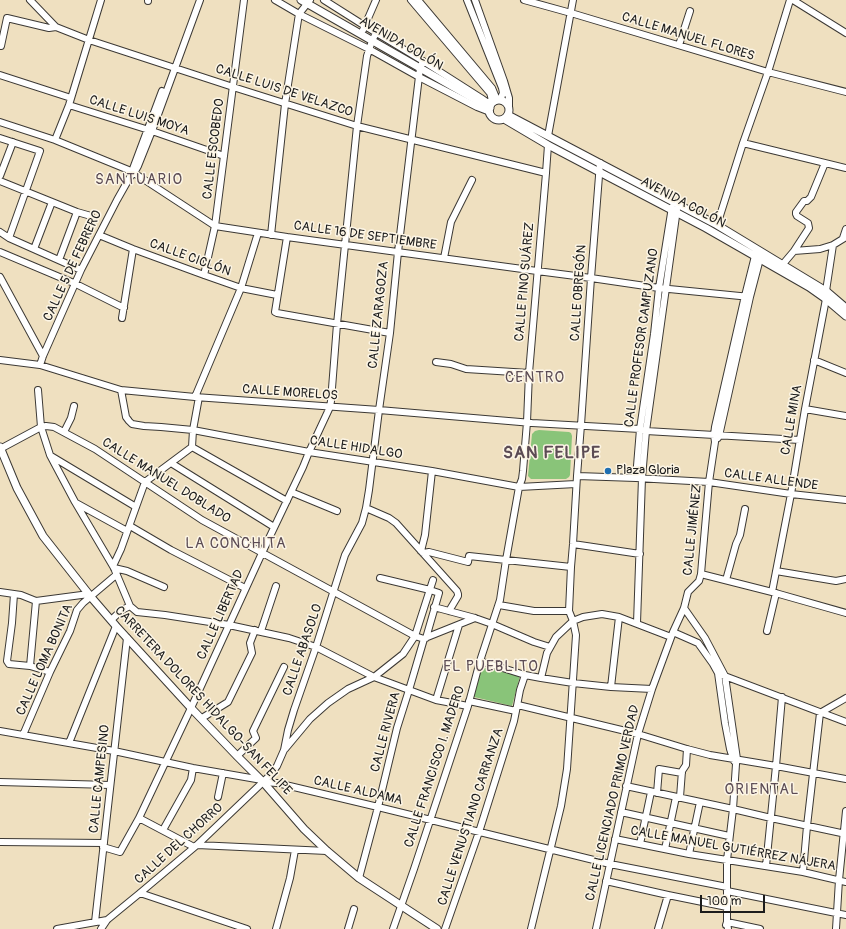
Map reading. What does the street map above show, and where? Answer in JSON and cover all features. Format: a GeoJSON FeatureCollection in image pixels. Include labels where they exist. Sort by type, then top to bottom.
{"type":"FeatureCollection","features":[{"type":"Feature","properties":{"kind":"main road","name":"AVENIDA COLÓN"},"geometry":{"type":"LineString","coordinates":[[306,1],[372,41],[421,64],[493,105]]}},
{"type":"Feature","properties":{"kind":"main road"},"geometry":{"type":"LineString","coordinates":[[506,102],[509,107],[506,117],[498,120],[491,115],[493,105],[506,102]]}},
{"type":"Feature","properties":{"kind":"main road","name":"AVENIDA COLÓN"},"geometry":{"type":"LineString","coordinates":[[506,117],[548,136],[600,163],[758,258],[782,267],[826,291],[846,308]]}},
{"type":"Feature","properties":{"kind":"main road","name":"AVENIDA COLÓN"},"geometry":{"type":"LineString","coordinates":[[506,117],[548,145],[600,173],[717,225],[760,250],[809,288],[826,299],[846,316]]}},
{"type":"Feature","properties":{"kind":"main road","name":"CARRETERA DOLORES HIDALGO-SAN FELIPE"},"geometry":{"type":"LineString","coordinates":[[0,448],[17,488],[43,536],[90,596],[116,626],[191,708],[263,781],[304,829],[327,851],[359,878],[437,929]]}},
{"type":"Feature","properties":{"kind":"street","name":"CALLE LUIS DE VELAZCO"},"geometry":{"type":"LineString","coordinates":[[30,0],[56,27],[89,40],[357,126],[546,173]]}},
{"type":"Feature","properties":{"kind":"street"},"geometry":{"type":"LineString","coordinates":[[55,140],[69,105],[101,0]]}},
{"type":"Feature","properties":{"kind":"street","name":"CALLE 5 DE FEBRERO"},"geometry":{"type":"LineString","coordinates":[[40,365],[81,270],[132,174],[138,166],[186,33],[196,0]]}},
{"type":"Feature","properties":{"kind":"street","name":"CALLE 5 DE FEBRERO"},"geometry":{"type":"LineString","coordinates":[[186,33],[200,0]]}},
{"type":"Feature","properties":{"kind":"street","name":"CALLE ESCOBEDO"},"geometry":{"type":"LineString","coordinates":[[204,275],[215,226],[244,0]]}},
{"type":"Feature","properties":{"kind":"street"},"geometry":{"type":"LineString","coordinates":[[274,0],[298,17],[369,50],[477,107],[493,105],[503,93],[497,68]]}},
{"type":"Feature","properties":{"kind":"street"},"geometry":{"type":"LineString","coordinates":[[324,0],[421,64]]}},
{"type":"Feature","properties":{"kind":"street"},"geometry":{"type":"LineString","coordinates":[[360,34],[376,0]]}},
{"type":"Feature","properties":{"kind":"street"},"geometry":{"type":"LineString","coordinates":[[411,0],[434,23],[492,88],[493,105]]}},
{"type":"Feature","properties":{"kind":"street"},"geometry":{"type":"LineString","coordinates":[[418,0],[434,23]]}},
{"type":"Feature","properties":{"kind":"street"},"geometry":{"type":"LineString","coordinates":[[467,0],[485,37],[509,98],[509,107]]}},
{"type":"Feature","properties":{"kind":"street"},"geometry":{"type":"LineString","coordinates":[[475,0],[485,37]]}},
{"type":"Feature","properties":{"kind":"street","name":"CALLE MANUEL FLORES"},"geometry":{"type":"LineString","coordinates":[[524,0],[768,72],[846,92]]}},
{"type":"Feature","properties":{"kind":"street"},"geometry":{"type":"LineString","coordinates":[[548,136],[573,0]]}},
{"type":"Feature","properties":{"kind":"street"},"geometry":{"type":"LineString","coordinates":[[717,225],[791,0],[846,34]]}},
{"type":"Feature","properties":{"kind":"street"},"geometry":{"type":"LineString","coordinates":[[271,234],[285,104],[298,17],[306,1]]}},
{"type":"Feature","properties":{"kind":"street"},"geometry":{"type":"LineString","coordinates":[[679,45],[690,11]]}},
{"type":"Feature","properties":{"kind":"street"},"geometry":{"type":"LineString","coordinates":[[41,26],[45,16]]}},
{"type":"Feature","properties":{"kind":"street"},"geometry":{"type":"LineString","coordinates":[[1,46],[7,18],[49,28],[56,27]]}},
{"type":"Feature","properties":{"kind":"street","name":"CALLE LIBERTAD"},"geometry":{"type":"LineString","coordinates":[[104,845],[120,852],[139,818],[330,407],[357,126],[367,56],[376,33]]}},
{"type":"Feature","properties":{"kind":"street","name":"CALLE ZARAGOZA"},"geometry":{"type":"LineString","coordinates":[[362,523],[366,510],[390,333],[411,139],[421,64]]}},
{"type":"Feature","properties":{"kind":"street","name":"CALLE LUIS MOYA"},"geometry":{"type":"LineString","coordinates":[[0,75],[71,98]]}},
{"type":"Feature","properties":{"kind":"street","name":"CALLE LUIS MOYA"},"geometry":{"type":"LineString","coordinates":[[69,105],[150,130],[224,156]]}},
{"type":"Feature","properties":{"kind":"street","name":"CALLE 16 DE SEPTIEMBRE"},"geometry":{"type":"LineString","coordinates":[[0,122],[55,140],[132,174],[215,226],[663,289],[747,297]]}},
{"type":"Feature","properties":{"kind":"street"},"geometry":{"type":"LineString","coordinates":[[0,138],[40,151],[10,238]]}},
{"type":"Feature","properties":{"kind":"street"},"geometry":{"type":"LineString","coordinates":[[0,176],[13,142]]}},
{"type":"Feature","properties":{"kind":"street"},"geometry":{"type":"LineString","coordinates":[[743,143],[846,168]]}},
{"type":"Feature","properties":{"kind":"street","name":"CALLE PINO SUÁREZ"},"geometry":{"type":"LineString","coordinates":[[527,422],[529,373],[548,145]]}},
{"type":"Feature","properties":{"kind":"street","name":"CALLE OBREGÓN"},"geometry":{"type":"LineString","coordinates":[[581,425],[600,163]]}},
{"type":"Feature","properties":{"kind":"street"},"geometry":{"type":"LineString","coordinates":[[782,267],[809,228],[808,223],[796,214],[804,201],[807,201],[811,197],[825,163]]}},
{"type":"Feature","properties":{"kind":"street"},"geometry":{"type":"LineString","coordinates":[[444,258],[451,222],[472,180]]}},
{"type":"Feature","properties":{"kind":"street"},"geometry":{"type":"LineString","coordinates":[[0,181],[77,212],[91,216]]}},
{"type":"Feature","properties":{"kind":"street"},"geometry":{"type":"LineString","coordinates":[[34,249],[52,202]]}},
{"type":"Feature","properties":{"kind":"street","name":"CALLE PROFESOR CAMPUZANO"},"geometry":{"type":"LineString","coordinates":[[637,623],[640,554],[639,478],[643,430],[675,207]]}},
{"type":"Feature","properties":{"kind":"street"},"geometry":{"type":"LineString","coordinates":[[59,260],[77,212]]}},
{"type":"Feature","properties":{"kind":"street"},"geometry":{"type":"LineString","coordinates":[[794,251],[820,249],[833,245],[845,238],[846,229]]}},
{"type":"Feature","properties":{"kind":"street"},"geometry":{"type":"LineString","coordinates":[[0,232],[81,270]]}},
{"type":"Feature","properties":{"kind":"street"},"geometry":{"type":"LineString","coordinates":[[113,567],[145,482],[192,446],[197,397],[241,288],[258,233]]}},
{"type":"Feature","properties":{"kind":"street","name":"CALLE CICLÓN"},"geometry":{"type":"LineString","coordinates":[[99,235],[133,249],[241,288],[277,295]]}},
{"type":"Feature","properties":{"kind":"street"},"geometry":{"type":"LineString","coordinates":[[287,237],[275,312],[390,333]]}},
{"type":"Feature","properties":{"kind":"street"},"geometry":{"type":"LineString","coordinates":[[826,291],[833,245]]}},
{"type":"Feature","properties":{"kind":"street"},"geometry":{"type":"LineString","coordinates":[[122,318],[133,249]]}},
{"type":"Feature","properties":{"kind":"street","name":"CALLE JIMÉNEZ"},"geometry":{"type":"LineString","coordinates":[[672,634],[684,608],[688,592],[699,581],[701,574],[709,482],[716,438],[747,297],[760,250]]}},
{"type":"Feature","properties":{"kind":"street"},"geometry":{"type":"LineString","coordinates":[[0,252],[76,284],[124,308]]}},
{"type":"Feature","properties":{"kind":"street"},"geometry":{"type":"LineString","coordinates":[[0,277],[43,356]]}},
{"type":"Feature","properties":{"kind":"street","name":"CALLE MINA"},"geometry":{"type":"LineString","coordinates":[[767,631],[776,571],[826,299]]}},
{"type":"Feature","properties":{"kind":"street","name":"CALLE MORELOS"},"geometry":{"type":"LineString","coordinates":[[0,360],[40,365],[121,390],[643,430],[716,438],[800,440]]}},
{"type":"Feature","properties":{"kind":"street"},"geometry":{"type":"LineString","coordinates":[[814,360],[846,373]]}},
{"type":"Feature","properties":{"kind":"street"},"geometry":{"type":"LineString","coordinates":[[436,362],[466,368],[529,373]]}},
{"type":"Feature","properties":{"kind":"street"},"geometry":{"type":"LineString","coordinates":[[38,390],[41,427],[50,455],[75,502],[113,567],[130,606],[137,612],[230,625],[289,638],[316,647],[374,677],[436,700],[517,708],[571,718],[638,734],[687,749],[735,761],[776,766],[846,779]]}},
{"type":"Feature","properties":{"kind":"street","name":"CALLE HIDALGO"},"geometry":{"type":"LineString","coordinates":[[121,390],[126,417],[132,424],[193,432],[519,487],[576,484]]}},
{"type":"Feature","properties":{"kind":"street"},"geometry":{"type":"LineString","coordinates":[[64,432],[71,418],[74,406]]}},
{"type":"Feature","properties":{"kind":"street"},"geometry":{"type":"LineString","coordinates":[[805,409],[846,416]]}},
{"type":"Feature","properties":{"kind":"street","name":"CALLE FRANCISCO I. MADERO"},"geometry":{"type":"LineString","coordinates":[[393,929],[468,704],[499,605],[522,475],[527,422]]}},
{"type":"Feature","properties":{"kind":"street"},"geometry":{"type":"LineString","coordinates":[[531,929],[561,806],[567,769],[576,635],[569,611],[581,425]]}},
{"type":"Feature","properties":{"kind":"street"},"geometry":{"type":"LineString","coordinates":[[0,448],[41,427]]}},
{"type":"Feature","properties":{"kind":"street","name":"CALLE MANUEL DOBLADO"},"geometry":{"type":"LineString","coordinates":[[41,427],[54,427],[95,449],[202,520],[415,636],[425,638]]}},
{"type":"Feature","properties":{"kind":"street"},"geometry":{"type":"LineString","coordinates":[[192,446],[287,501]]}},
{"type":"Feature","properties":{"kind":"street"},"geometry":{"type":"LineString","coordinates":[[50,455],[136,507]]}},
{"type":"Feature","properties":{"kind":"street"},"geometry":{"type":"LineString","coordinates":[[171,463],[274,527]]}},
{"type":"Feature","properties":{"kind":"street"},"geometry":{"type":"LineString","coordinates":[[422,552],[432,472]]}},
{"type":"Feature","properties":{"kind":"street","name":"CALLE ALLENDE"},"geometry":{"type":"LineString","coordinates":[[577,476],[709,482],[791,494],[846,500]]}},
{"type":"Feature","properties":{"kind":"street"},"geometry":{"type":"LineString","coordinates":[[291,491],[337,511]]}},
{"type":"Feature","properties":{"kind":"street"},"geometry":{"type":"LineString","coordinates":[[75,502],[245,588]]}},
{"type":"Feature","properties":{"kind":"street"},"geometry":{"type":"LineString","coordinates":[[726,580],[740,535],[745,509]]}},
{"type":"Feature","properties":{"kind":"street"},"geometry":{"type":"LineString","coordinates":[[366,510],[389,518],[396,523],[457,591],[458,596],[449,611]]}},
{"type":"Feature","properties":{"kind":"street","name":"CALLE ABASOLO"},"geometry":{"type":"LineString","coordinates":[[263,781],[277,766],[284,750],[294,710],[316,647],[345,555],[362,523]]}},
{"type":"Feature","properties":{"kind":"street"},"geometry":{"type":"LineString","coordinates":[[573,544],[640,554]]}},
{"type":"Feature","properties":{"kind":"street"},"geometry":{"type":"LineString","coordinates":[[422,552],[429,552],[468,562],[469,556],[571,567]]}},
{"type":"Feature","properties":{"kind":"street"},"geometry":{"type":"LineString","coordinates":[[113,567],[127,571],[164,587]]}},
{"type":"Feature","properties":{"kind":"street"},"geometry":{"type":"LineString","coordinates":[[776,571],[836,581],[846,579]]}},
{"type":"Feature","properties":{"kind":"street"},"geometry":{"type":"LineString","coordinates":[[701,574],[774,592],[846,613]]}},
{"type":"Feature","properties":{"kind":"street","name":"CALLE LOMA BONITA"},"geometry":{"type":"LineString","coordinates":[[23,735],[50,672],[70,631],[77,610],[90,596],[116,575]]}},
{"type":"Feature","properties":{"kind":"street"},"geometry":{"type":"LineString","coordinates":[[380,578],[430,590]]}},
{"type":"Feature","properties":{"kind":"street"},"geometry":{"type":"LineString","coordinates":[[284,750],[310,719],[328,703],[348,688],[374,677],[403,654],[415,636],[433,580]]}},
{"type":"Feature","properties":{"kind":"street"},"geometry":{"type":"LineString","coordinates":[[202,718],[228,702],[252,653],[250,643],[258,631],[276,586]]}},
{"type":"Feature","properties":{"kind":"street","name":"CALLE RIVERA"},"geometry":{"type":"LineString","coordinates":[[359,878],[397,728],[439,594],[430,590]]}},
{"type":"Feature","properties":{"kind":"street"},"geometry":{"type":"LineString","coordinates":[[0,592],[22,595],[36,601],[90,596]]}},
{"type":"Feature","properties":{"kind":"street"},"geometry":{"type":"LineString","coordinates":[[14,594],[7,661],[9,664],[30,666],[50,672]]}},
{"type":"Feature","properties":{"kind":"street"},"geometry":{"type":"LineString","coordinates":[[30,666],[36,601]]}},
{"type":"Feature","properties":{"kind":"street"},"geometry":{"type":"LineString","coordinates":[[499,605],[534,611],[569,611]]}},
{"type":"Feature","properties":{"kind":"street"},"geometry":{"type":"LineString","coordinates":[[111,620],[122,610],[130,606]]}},
{"type":"Feature","properties":{"kind":"street"},"geometry":{"type":"LineString","coordinates":[[434,607],[475,618],[550,647]]}},
{"type":"Feature","properties":{"kind":"street"},"geometry":{"type":"LineString","coordinates":[[684,608],[705,638],[725,676],[735,761],[733,808],[727,860],[728,929]]}},
{"type":"Feature","properties":{"kind":"street"},"geometry":{"type":"LineString","coordinates":[[541,678],[547,653],[556,637],[573,621],[583,618],[602,614],[619,617],[698,643],[718,673],[725,723],[735,761]]}},
{"type":"Feature","properties":{"kind":"street"},"geometry":{"type":"LineString","coordinates":[[611,687],[619,617]]}},
{"type":"Feature","properties":{"kind":"street"},"geometry":{"type":"LineString","coordinates":[[425,638],[475,618]]}},
{"type":"Feature","properties":{"kind":"street"},"geometry":{"type":"LineString","coordinates":[[436,700],[459,625]]}},
{"type":"Feature","properties":{"kind":"street"},"geometry":{"type":"LineString","coordinates":[[69,743],[116,626]]}},
{"type":"Feature","properties":{"kind":"street","name":"CALLE LICENCIADO PRIMO VERDAD"},"geometry":{"type":"LineString","coordinates":[[596,929],[638,734],[652,689],[672,634]]}},
{"type":"Feature","properties":{"kind":"street","name":"CALLE CAMPESINO"},"geometry":{"type":"LineString","coordinates":[[96,922],[127,638]]}},
{"type":"Feature","properties":{"kind":"street"},"geometry":{"type":"LineString","coordinates":[[480,662],[541,678],[611,687],[652,689]]}},
{"type":"Feature","properties":{"kind":"street"},"geometry":{"type":"LineString","coordinates":[[237,756],[256,738],[253,731],[284,667]]}},
{"type":"Feature","properties":{"kind":"street"},"geometry":{"type":"LineString","coordinates":[[718,673],[846,722]]}},
{"type":"Feature","properties":{"kind":"street","name":"CALLE VENUSTIANO CARRANZA"},"geometry":{"type":"LineString","coordinates":[[445,929],[479,832],[514,721],[520,690],[526,675]]}},
{"type":"Feature","properties":{"kind":"street"},"geometry":{"type":"LineString","coordinates":[[766,866],[782,697]]}},
{"type":"Feature","properties":{"kind":"street"},"geometry":{"type":"LineString","coordinates":[[820,713],[846,698]]}},
{"type":"Feature","properties":{"kind":"street"},"geometry":{"type":"LineString","coordinates":[[803,872],[820,713]]}},
{"type":"Feature","properties":{"kind":"street","name":"CALLE ALDAMA"},"geometry":{"type":"LineString","coordinates":[[0,731],[114,751],[193,768],[277,783],[610,864],[846,915]]}},
{"type":"Feature","properties":{"kind":"street"},"geometry":{"type":"LineString","coordinates":[[665,849],[670,823],[678,797],[682,771],[686,765],[687,749]]}},
{"type":"Feature","properties":{"kind":"street"},"geometry":{"type":"LineString","coordinates":[[163,830],[190,780],[193,768]]}},
{"type":"Feature","properties":{"kind":"street"},"geometry":{"type":"LineString","coordinates":[[640,844],[659,769],[682,773]]}},
{"type":"Feature","properties":{"kind":"street"},"geometry":{"type":"LineString","coordinates":[[218,797],[223,773]]}},
{"type":"Feature","properties":{"kind":"street","name":"CALLE DEL CHORRO"},"geometry":{"type":"LineString","coordinates":[[106,920],[196,846],[263,781]]}},
{"type":"Feature","properties":{"kind":"street"},"geometry":{"type":"LineString","coordinates":[[0,782],[110,785]]}},
{"type":"Feature","properties":{"kind":"street"},"geometry":{"type":"LineString","coordinates":[[626,786],[733,808],[845,834]]}},
{"type":"Feature","properties":{"kind":"street"},"geometry":{"type":"LineString","coordinates":[[689,854],[700,802]]}},
{"type":"Feature","properties":{"kind":"street"},"geometry":{"type":"LineString","coordinates":[[836,929],[846,811]]}},
{"type":"Feature","properties":{"kind":"street"},"geometry":{"type":"LineString","coordinates":[[621,812],[729,836]]}},
{"type":"Feature","properties":{"kind":"street"},"geometry":{"type":"LineString","coordinates":[[139,818],[196,846],[327,851]]}},
{"type":"Feature","properties":{"kind":"street","name":"CALLE MANUEL GUTIÉRREZ NÁJERA"},"geometry":{"type":"LineString","coordinates":[[615,839],[689,854],[803,872],[846,882]]}},
{"type":"Feature","properties":{"kind":"street"},"geometry":{"type":"LineString","coordinates":[[0,842],[104,845]]}},
{"type":"Feature","properties":{"kind":"street"},"geometry":{"type":"LineString","coordinates":[[276,929],[290,878],[295,850]]}},
{"type":"Feature","properties":{"kind":"street"},"geometry":{"type":"LineString","coordinates":[[606,881],[727,907]]}},
{"type":"Feature","properties":{"kind":"street"},"geometry":{"type":"LineString","coordinates":[[140,893],[247,929]]}},
{"type":"Feature","properties":{"kind":"street"},"geometry":{"type":"LineString","coordinates":[[658,929],[668,895]]}},
{"type":"Feature","properties":{"kind":"street"},"geometry":{"type":"LineString","coordinates":[[348,929],[354,909]]}},
{"type":"Feature","properties":{"kind":"street"},"geometry":{"type":"LineString","coordinates":[[57,929],[106,920]]}},
{"type":"Feature","properties":{"kind":"street"},"geometry":{"type":"LineString","coordinates":[[101,929],[106,920]]}},
{"type":"Feature","properties":{"kind":"street"},"geometry":{"type":"LineString","coordinates":[[724,929],[727,922]]}},
{"type":"Feature","properties":{"kind":"street"},"geometry":{"type":"LineString","coordinates":[[727,922],[760,929]]}},
{"type":"Feature","properties":{"kind":"green space"},"geometry":{"type":"Polygon","coordinates":[[[539,430],[571,433],[570,475],[566,479],[531,479],[528,476],[532,434],[539,430]]]}},
{"type":"Feature","properties":{"kind":"green space"},"geometry":{"type":"Polygon","coordinates":[[[482,667],[520,676],[512,706],[474,697],[482,667]]]}},
{"type":"Feature","properties":{"kind":"place","name":"Plaza Gloria"},"geometry":{"type":"Point","coordinates":[608,471]}},
{"type":"Feature","properties":{"kind":"district","name":"SANTUARIO"},"geometry":{"type":"Point","coordinates":[139,180]}},
{"type":"Feature","properties":{"kind":"district","name":"CENTRO"},"geometry":{"type":"Point","coordinates":[535,378]}},
{"type":"Feature","properties":{"kind":"district","name":"SAN FELIPE"},"geometry":{"type":"Point","coordinates":[552,454]}},
{"type":"Feature","properties":{"kind":"district","name":"LA CONCHITA"},"geometry":{"type":"Point","coordinates":[236,544]}},
{"type":"Feature","properties":{"kind":"district","name":"EL PUEBLITO"},"geometry":{"type":"Point","coordinates":[491,667]}},
{"type":"Feature","properties":{"kind":"district","name":"ORIENTAL"},"geometry":{"type":"Point","coordinates":[762,790]}}]}
